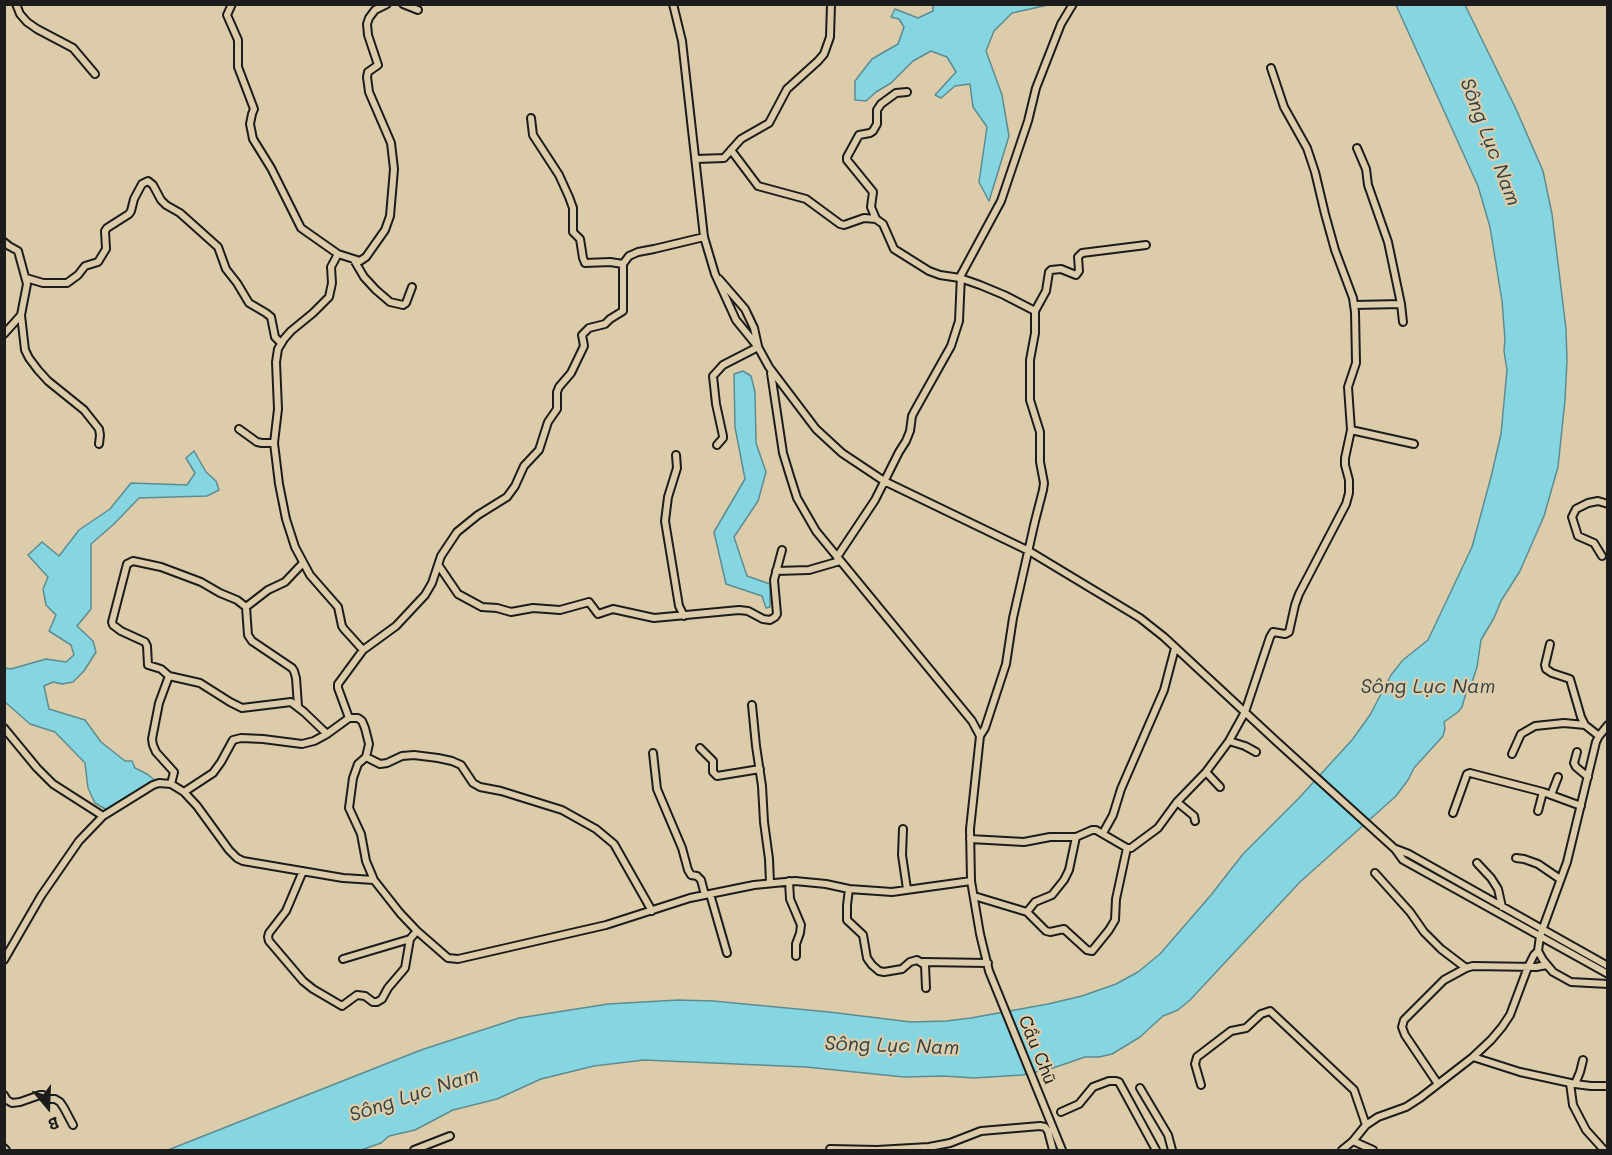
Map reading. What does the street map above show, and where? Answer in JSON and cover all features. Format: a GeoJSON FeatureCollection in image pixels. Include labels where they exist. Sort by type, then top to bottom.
{"type":"FeatureCollection","features":[{"type":"Feature","properties":{"kind":"street"},"geometry":{"type":"LineString","coordinates":[[16,4],[20,14],[27,22],[73,48],[95,74]]}},
{"type":"Feature","properties":{"kind":"street"},"geometry":{"type":"LineString","coordinates":[[232,4],[227,15],[236,31],[238,68],[254,110],[250,124],[253,139],[271,168],[301,228],[338,254],[363,261],[385,230],[390,216],[394,169],[391,143],[369,92],[367,77],[368,72],[378,65],[368,35],[369,18],[375,10],[387,4]]}},
{"type":"Feature","properties":{"kind":"street"},"geometry":{"type":"LineString","coordinates":[[403,4],[418,10]]}},
{"type":"Feature","properties":{"kind":"street"},"geometry":{"type":"LineString","coordinates":[[673,4],[682,43],[704,237],[715,274],[736,320],[816,429],[842,453],[884,481],[1029,551],[1140,618],[1164,637],[1395,849],[1403,860],[1608,966]]}},
{"type":"Feature","properties":{"kind":"street"},"geometry":{"type":"LineString","coordinates":[[696,159],[724,158],[741,139],[769,123],[787,89],[824,54],[830,37],[831,4]]}},
{"type":"Feature","properties":{"kind":"street"},"geometry":{"type":"LineString","coordinates":[[776,571],[809,570],[839,559],[875,500],[906,441],[912,416],[955,336],[960,314],[960,278],[1001,201],[1028,121],[1036,88],[1061,24],[1073,4]]}},
{"type":"Feature","properties":{"kind":"street"},"geometry":{"type":"LineString","coordinates":[[970,839],[1024,842],[1050,837],[1076,837],[1096,830],[1127,848],[1135,846],[1158,828],[1229,741],[1245,712],[1270,637],[1273,632],[1285,634],[1289,632],[1299,594],[1346,504],[1349,480],[1345,458],[1351,430],[1348,387],[1356,363],[1354,305],[1351,290],[1335,250],[1307,148],[1284,107],[1271,68]]}},
{"type":"Feature","properties":{"kind":"street"},"geometry":{"type":"LineString","coordinates":[[876,219],[871,207],[873,192],[847,157],[859,135],[873,131],[877,124],[877,110],[881,104],[896,93],[908,92]]}},
{"type":"Feature","properties":{"kind":"street"},"geometry":{"type":"LineString","coordinates":[[531,118],[533,135],[559,175],[573,208],[573,232],[580,239],[583,261],[585,263],[623,264]]}},
{"type":"Feature","properties":{"kind":"street"},"geometry":{"type":"LineString","coordinates":[[1357,148],[1366,169],[1368,185],[1388,242],[1403,322]]}},
{"type":"Feature","properties":{"kind":"street"},"geometry":{"type":"LineString","coordinates":[[730,150],[758,186],[806,199],[840,224],[844,225],[864,218],[876,219],[883,224],[896,251],[934,273],[960,278],[1004,295],[1035,311],[1046,291],[1051,270],[1061,269],[1076,275],[1078,257],[1082,253],[1146,245]]}},
{"type":"Feature","properties":{"kind":"street"},"geometry":{"type":"LineString","coordinates":[[26,278],[43,283],[68,283],[85,266],[98,262],[106,249],[105,231],[129,214],[142,184],[148,181],[153,184],[166,205],[189,220],[218,247],[226,269],[249,303],[271,317],[275,337],[281,343]]}},
{"type":"Feature","properties":{"kind":"street"},"geometry":{"type":"LineString","coordinates":[[350,718],[338,684],[363,650],[396,626],[417,605],[430,587],[446,548],[457,532],[478,515],[507,497],[515,486],[524,466],[539,450],[547,424],[557,409],[559,387],[571,374],[583,348],[582,335],[589,328],[605,324],[623,311],[623,264],[629,256],[638,252],[704,237]]}},
{"type":"Feature","properties":{"kind":"street"},"geometry":{"type":"LineString","coordinates":[[4,242],[18,251],[26,278],[21,315],[25,350],[48,381],[84,410],[99,429],[99,444]]}},
{"type":"Feature","properties":{"kind":"street"},"geometry":{"type":"LineString","coordinates":[[338,254],[331,267],[332,284],[329,297],[281,343],[276,362],[279,394],[274,442],[279,484],[286,519],[295,547],[310,575],[338,607],[344,629],[363,650]]}},
{"type":"Feature","properties":{"kind":"street"},"geometry":{"type":"LineString","coordinates":[[354,260],[364,277],[390,302],[403,305],[406,303],[412,287]]}},
{"type":"Feature","properties":{"kind":"street"},"geometry":{"type":"LineString","coordinates":[[715,274],[745,309],[754,328],[758,347]]}},
{"type":"Feature","properties":{"kind":"street"},"geometry":{"type":"LineString","coordinates":[[1354,305],[1401,304]]}},
{"type":"Feature","properties":{"kind":"street","name":"Cầu Chũ"},"geometry":{"type":"LineString","coordinates":[[1035,311],[1035,333],[1030,360],[1030,400],[1040,432],[1040,462],[1044,483],[1013,618],[1006,664],[985,728],[980,736],[970,829],[971,881],[989,967],[1062,1150]]}},
{"type":"Feature","properties":{"kind":"street"},"geometry":{"type":"LineString","coordinates":[[4,334],[21,315]]}},
{"type":"Feature","properties":{"kind":"street"},"geometry":{"type":"LineString","coordinates":[[717,445],[723,438],[713,376],[723,365],[758,347]]}},
{"type":"Feature","properties":{"kind":"street"},"geometry":{"type":"LineString","coordinates":[[770,367],[783,453],[797,498],[816,531],[972,721],[980,736]]}},
{"type":"Feature","properties":{"kind":"street"},"geometry":{"type":"LineString","coordinates":[[239,429],[257,442],[274,442]]}},
{"type":"Feature","properties":{"kind":"street"},"geometry":{"type":"LineString","coordinates":[[1351,430],[1414,444]]}},
{"type":"Feature","properties":{"kind":"street"},"geometry":{"type":"LineString","coordinates":[[676,455],[677,468],[668,497],[665,521],[679,606],[684,616]]}},
{"type":"Feature","properties":{"kind":"street"},"geometry":{"type":"LineString","coordinates":[[1602,556],[1594,543],[1578,536],[1572,517],[1576,509],[1588,503],[1598,501],[1608,504]]}},
{"type":"Feature","properties":{"kind":"street"},"geometry":{"type":"LineString","coordinates":[[439,566],[459,594],[482,607],[511,612],[533,608],[560,610],[589,602],[598,614],[613,609],[654,618],[739,610],[748,611],[770,620],[777,614],[774,580],[782,550]]}},
{"type":"Feature","properties":{"kind":"street"},"geometry":{"type":"LineString","coordinates":[[298,706],[294,671],[252,641],[248,635],[246,607],[205,584],[161,567],[140,561],[127,564],[112,622],[121,631],[145,642],[148,665],[161,669],[169,676],[200,683],[242,708],[288,701],[298,706],[327,734]]}},
{"type":"Feature","properties":{"kind":"street"},"geometry":{"type":"LineString","coordinates":[[246,607],[268,590],[285,582],[303,562]]}},
{"type":"Feature","properties":{"kind":"street"},"geometry":{"type":"LineString","coordinates":[[1551,644],[1546,669],[1570,679],[1586,725],[1599,736]]}},
{"type":"Feature","properties":{"kind":"street"},"geometry":{"type":"LineString","coordinates":[[1103,833],[1113,815],[1121,789],[1164,690],[1175,648]]}},
{"type":"Feature","properties":{"kind":"street"},"geometry":{"type":"LineString","coordinates":[[169,676],[159,703],[152,739],[156,752],[174,772],[171,784]]}},
{"type":"Feature","properties":{"kind":"street"},"geometry":{"type":"LineString","coordinates":[[752,705],[770,883]]}},
{"type":"Feature","properties":{"kind":"street"},"geometry":{"type":"LineString","coordinates":[[184,792],[213,773],[222,762],[233,740],[263,739],[302,744],[327,734],[350,718],[358,718],[365,728],[369,744],[366,757],[356,768],[349,808],[361,834],[366,861],[374,880],[400,913],[448,958],[458,959],[606,926],[690,898],[770,883],[789,881],[892,892],[971,881]]}},
{"type":"Feature","properties":{"kind":"street"},"geometry":{"type":"LineString","coordinates":[[1512,754],[1521,734],[1535,726],[1564,723],[1586,725]]}},
{"type":"Feature","properties":{"kind":"street"},"geometry":{"type":"LineString","coordinates":[[1342,1150],[1366,1125],[1378,1117],[1406,1107],[1473,1057],[1502,1027],[1510,1015],[1528,967],[1538,951],[1541,933],[1567,862],[1599,736],[1608,725]]}},
{"type":"Feature","properties":{"kind":"street"},"geometry":{"type":"LineString","coordinates":[[4,728],[53,784],[103,816]]}},
{"type":"Feature","properties":{"kind":"street"},"geometry":{"type":"LineString","coordinates":[[1229,741],[1256,752]]}},
{"type":"Feature","properties":{"kind":"street"},"geometry":{"type":"LineString","coordinates":[[700,748],[713,761],[713,771],[717,776],[760,769]]}},
{"type":"Feature","properties":{"kind":"street"},"geometry":{"type":"LineString","coordinates":[[1577,752],[1574,763],[1588,777]]}},
{"type":"Feature","properties":{"kind":"street"},"geometry":{"type":"LineString","coordinates":[[653,753],[657,789],[682,848],[689,873],[701,880],[727,953]]}},
{"type":"Feature","properties":{"kind":"street"},"geometry":{"type":"LineString","coordinates":[[366,757],[380,764],[402,756],[414,755],[453,761],[461,765],[473,783],[480,787],[501,791],[562,810],[596,830],[614,844],[652,910]]}},
{"type":"Feature","properties":{"kind":"street"},"geometry":{"type":"LineString","coordinates":[[1206,772],[1220,787]]}},
{"type":"Feature","properties":{"kind":"street"},"geometry":{"type":"LineString","coordinates":[[1453,813],[1465,778],[1470,773],[1543,792],[1581,806]]}},
{"type":"Feature","properties":{"kind":"street"},"geometry":{"type":"LineString","coordinates":[[1551,795],[1558,777]]}},
{"type":"Feature","properties":{"kind":"street"},"geometry":{"type":"LineString","coordinates":[[4,960],[45,888],[79,841],[103,816],[153,785],[171,784],[184,792],[229,850],[243,861],[343,878],[374,880]]}},
{"type":"Feature","properties":{"kind":"street"},"geometry":{"type":"LineString","coordinates":[[1538,811],[1543,792]]}},
{"type":"Feature","properties":{"kind":"street"},"geometry":{"type":"LineString","coordinates":[[1177,802],[1194,816],[1195,821]]}},
{"type":"Feature","properties":{"kind":"street"},"geometry":{"type":"LineString","coordinates":[[903,828],[902,859],[907,889]]}},
{"type":"Feature","properties":{"kind":"street"},"geometry":{"type":"LineString","coordinates":[[1027,912],[1035,902],[1052,895],[1064,880],[1069,870],[1076,837]]}},
{"type":"Feature","properties":{"kind":"street"},"geometry":{"type":"LineString","coordinates":[[974,896],[1027,912],[1050,932],[1064,929],[1087,950],[1092,951],[1115,920],[1116,899],[1127,848]]}},
{"type":"Feature","properties":{"kind":"street"},"geometry":{"type":"LineString","coordinates":[[1395,849],[1409,854],[1502,907],[1608,974]]}},
{"type":"Feature","properties":{"kind":"street"},"geometry":{"type":"LineString","coordinates":[[1516,858],[1531,861],[1560,879]]}},
{"type":"Feature","properties":{"kind":"street"},"geometry":{"type":"LineString","coordinates":[[1477,863],[1483,867],[1498,889],[1502,907]]}},
{"type":"Feature","properties":{"kind":"street"},"geometry":{"type":"LineString","coordinates":[[303,871],[286,911],[268,937],[295,973],[313,989],[342,1006],[357,995],[366,996],[373,1002],[380,1001],[405,968],[410,939],[417,931]]}},
{"type":"Feature","properties":{"kind":"street"},"geometry":{"type":"LineString","coordinates":[[1375,873],[1410,912],[1424,932],[1441,949],[1466,968]]}},
{"type":"Feature","properties":{"kind":"street"},"geometry":{"type":"LineString","coordinates":[[789,881],[790,899],[801,925],[796,944],[796,956]]}},
{"type":"Feature","properties":{"kind":"street"},"geometry":{"type":"LineString","coordinates":[[849,889],[847,920],[863,935],[867,958],[875,969],[884,972],[902,969],[914,960],[989,967]]}},
{"type":"Feature","properties":{"kind":"street"},"geometry":{"type":"LineString","coordinates":[[343,959],[410,939]]}},
{"type":"Feature","properties":{"kind":"street"},"geometry":{"type":"LineString","coordinates":[[1538,951],[1547,965],[1559,976],[1571,982],[1608,984]]}},
{"type":"Feature","properties":{"kind":"street"},"geometry":{"type":"LineString","coordinates":[[923,962],[926,988]]}},
{"type":"Feature","properties":{"kind":"street"},"geometry":{"type":"LineString","coordinates":[[1438,1084],[1405,1035],[1403,1023],[1444,980],[1466,968],[1547,965]]}},
{"type":"Feature","properties":{"kind":"street"},"geometry":{"type":"LineString","coordinates":[[1201,1085],[1195,1064],[1197,1057],[1231,1031],[1246,1028],[1261,1014],[1270,1011],[1354,1090],[1366,1125]]}},
{"type":"Feature","properties":{"kind":"street"},"geometry":{"type":"LineString","coordinates":[[1473,1057],[1520,1072],[1572,1083],[1608,1086]]}},
{"type":"Feature","properties":{"kind":"street"},"geometry":{"type":"LineString","coordinates":[[1583,1060],[1580,1072],[1572,1083],[1573,1105],[1586,1130],[1604,1150]]}},
{"type":"Feature","properties":{"kind":"street"},"geometry":{"type":"LineString","coordinates":[[1061,1112],[1079,1104],[1093,1087],[1109,1081],[1119,1082],[1156,1150]]}},
{"type":"Feature","properties":{"kind":"street"},"geometry":{"type":"LineString","coordinates":[[1140,1088],[1167,1133],[1172,1150]]}},
{"type":"Feature","properties":{"kind":"street"},"geometry":{"type":"LineString","coordinates":[[4,1095],[12,1103],[40,1095],[54,1099],[60,1102],[73,1125]]}},
{"type":"Feature","properties":{"kind":"street"},"geometry":{"type":"LineString","coordinates":[[830,1149],[877,1150],[929,1147],[950,1143],[981,1131],[1040,1126],[1045,1127],[1048,1131],[1053,1150]]}},
{"type":"Feature","properties":{"kind":"street"},"geometry":{"type":"LineString","coordinates":[[414,1150],[450,1136]]}},
{"type":"Feature","properties":{"kind":"street"},"geometry":{"type":"LineString","coordinates":[[1353,1141],[1373,1150]]}},
{"type":"Feature","properties":{"kind":"water"},"geometry":{"type":"Polygon","coordinates":[[[933,5],[1048,5],[1012,13],[994,31],[986,51],[1002,95],[1009,136],[989,201],[979,182],[987,127],[973,107],[970,84],[955,86],[941,98],[935,95],[956,72],[947,57],[931,51],[913,61],[891,83],[866,101],[855,100],[855,81],[872,59],[898,44],[904,27],[899,19],[891,17],[895,9],[918,18],[933,11],[933,5]]]}},
{"type":"Feature","properties":{"kind":"water","name":"Sông Lục Nam"},"geometry":{"type":"Polygon","coordinates":[[[1396,5],[1465,5],[1516,109],[1543,171],[1552,214],[1566,329],[1565,400],[1558,467],[1544,516],[1520,571],[1481,640],[1472,682],[1462,707],[1444,722],[1443,736],[1414,768],[1396,796],[1300,882],[1190,1000],[1178,1010],[1163,1016],[1140,1037],[1112,1054],[1085,1057],[1022,1075],[974,1078],[904,1077],[806,1067],[644,1060],[594,1066],[541,1079],[497,1099],[453,1110],[415,1130],[389,1136],[381,1143],[361,1150],[168,1150],[421,1050],[519,1018],[608,1004],[678,1000],[713,1001],[911,1022],[946,1021],[1082,996],[1116,984],[1138,972],[1160,954],[1243,854],[1352,740],[1370,715],[1391,675],[1403,660],[1428,640],[1472,547],[1491,477],[1501,434],[1507,370],[1502,301],[1490,227],[1478,186],[1396,5]]]}},
{"type":"Feature","properties":{"kind":"water"},"geometry":{"type":"Polygon","coordinates":[[[743,371],[751,376],[755,392],[756,443],[766,472],[758,501],[734,537],[747,576],[770,584],[770,607],[766,608],[762,596],[726,584],[714,532],[745,479],[735,427],[734,374],[743,371]]]}},
{"type":"Feature","properties":{"kind":"water"},"geometry":{"type":"Polygon","coordinates":[[[194,451],[206,472],[216,481],[219,490],[207,496],[139,498],[91,544],[91,609],[77,626],[93,641],[96,652],[84,671],[73,682],[62,684],[53,682],[44,686],[49,709],[85,720],[101,742],[125,761],[132,761],[135,768],[156,781],[107,810],[95,803],[88,788],[85,763],[55,732],[30,724],[5,702],[5,668],[11,669],[46,659],[66,662],[74,655],[71,645],[49,631],[56,615],[46,605],[43,589],[48,577],[28,555],[42,542],[59,556],[79,530],[110,509],[131,483],[187,485],[195,473],[186,458],[194,451]]]}}]}
